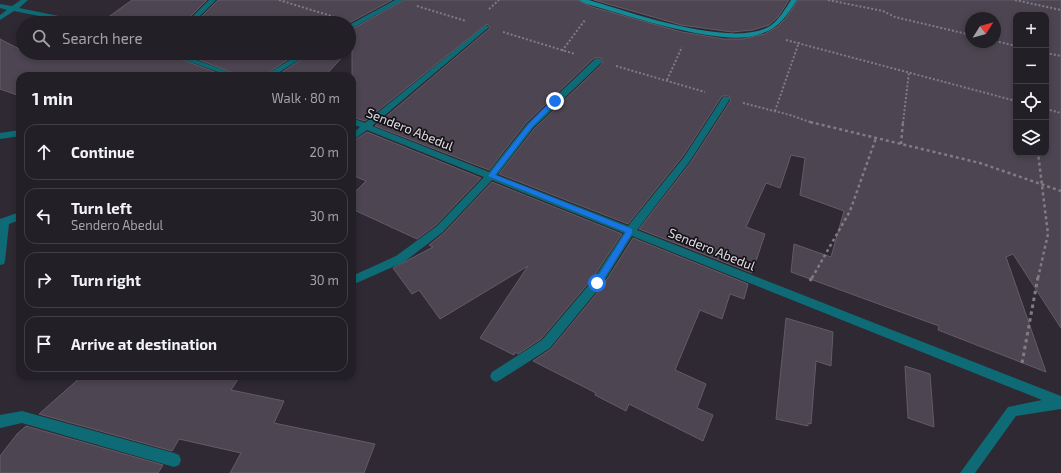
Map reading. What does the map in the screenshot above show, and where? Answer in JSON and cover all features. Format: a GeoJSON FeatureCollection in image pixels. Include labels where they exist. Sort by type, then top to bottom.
{"type":"FeatureCollection","features":[{"type":"Feature","properties":{"kind":"street"},"geometry":{"type":"LineString","coordinates":[[0,18],[25,0]]}},
{"type":"Feature","properties":{"kind":"street"},"geometry":{"type":"LineString","coordinates":[[196,16],[213,0]]}},
{"type":"Feature","properties":{"kind":"street"},"geometry":{"type":"LineString","coordinates":[[356,24],[400,0]]}},
{"type":"Feature","properties":{"kind":"street"},"geometry":{"type":"LineString","coordinates":[[582,0],[688,30],[721,35],[746,35],[770,28],[782,17],[794,0]]}},
{"type":"Feature","properties":{"kind":"street"},"geometry":{"type":"LineString","coordinates":[[0,6],[48,16]]}},
{"type":"Feature","properties":{"kind":"street"},"geometry":{"type":"LineString","coordinates":[[356,135],[486,27]]}},
{"type":"Feature","properties":{"kind":"street"},"geometry":{"type":"LineString","coordinates":[[190,60],[225,72]]}},
{"type":"Feature","properties":{"kind":"street"},"geometry":{"type":"LineString","coordinates":[[275,72],[294,60]]}},
{"type":"Feature","properties":{"kind":"street"},"geometry":{"type":"LineString","coordinates":[[356,279],[400,259],[440,229],[491,176],[530,126],[598,60]]}},
{"type":"Feature","properties":{"kind":"street"},"geometry":{"type":"LineString","coordinates":[[496,376],[546,344],[597,283],[630,231],[687,159],[726,100]]}},
{"type":"Feature","properties":{"kind":"street","name":"Sendero Abedul"},"geometry":{"type":"LineString","coordinates":[[356,122],[1061,402]]}},
{"type":"Feature","properties":{"kind":"street"},"geometry":{"type":"LineString","coordinates":[[0,136],[16,134]]}},
{"type":"Feature","properties":{"kind":"street"},"geometry":{"type":"LineString","coordinates":[[0,261],[2,222],[16,217]]}},
{"type":"Feature","properties":{"kind":"street"},"geometry":{"type":"LineString","coordinates":[[966,473],[1012,411],[1061,402]]}},
{"type":"Feature","properties":{"kind":"street"},"geometry":{"type":"LineString","coordinates":[[0,422],[3,420],[22,417],[174,460]]}},
{"type":"Feature","properties":{"kind":"path"},"geometry":{"type":"LineString","coordinates":[[279,0],[314,10],[328,16]]}},
{"type":"Feature","properties":{"kind":"path"},"geometry":{"type":"LineString","coordinates":[[828,0],[884,12],[896,17],[965,34]]}},
{"type":"Feature","properties":{"kind":"path"},"geometry":{"type":"LineString","coordinates":[[1015,0],[1061,10]]}},
{"type":"Feature","properties":{"kind":"path"},"geometry":{"type":"LineString","coordinates":[[562,51],[589,15]]}},
{"type":"Feature","properties":{"kind":"path"},"geometry":{"type":"LineString","coordinates":[[667,80],[677,61],[688,30]]}},
{"type":"Feature","properties":{"kind":"path"},"geometry":{"type":"LineString","coordinates":[[758,32],[1013,100]]}},
{"type":"Feature","properties":{"kind":"path"},"geometry":{"type":"LineString","coordinates":[[775,111],[799,42]]}},
{"type":"Feature","properties":{"kind":"path"},"geometry":{"type":"LineString","coordinates":[[1001,42],[1013,45]]}},
{"type":"Feature","properties":{"kind":"path"},"geometry":{"type":"LineString","coordinates":[[1049,54],[1061,56]]}},
{"type":"Feature","properties":{"kind":"path"},"geometry":{"type":"LineString","coordinates":[[901,144],[909,72]]}},
{"type":"Feature","properties":{"kind":"path"},"geometry":{"type":"LineString","coordinates":[[1049,110],[1061,113]]}},
{"type":"Feature","properties":{"kind":"path"},"geometry":{"type":"LineString","coordinates":[[800,299],[850,211],[876,138]]}},
{"type":"Feature","properties":{"kind":"path"},"geometry":{"type":"LineString","coordinates":[[1018,385],[1037,281],[1048,234],[1038,156]]}},
{"type":"Feature","properties":{"kind":"building"},"geometry":{"type":"Polygon","coordinates":[[[132,0],[207,0],[191,16],[110,16],[132,0]]]}},
{"type":"Feature","properties":{"kind":"building"},"geometry":{"type":"Polygon","coordinates":[[[218,0],[392,0],[356,19],[356,16],[202,16],[218,0]]]}},
{"type":"Feature","properties":{"kind":"building"},"geometry":{"type":"Polygon","coordinates":[[[404,0],[578,0],[592,7],[682,32],[724,39],[742,39],[765,34],[777,27],[786,18],[798,0],[1061,0],[1061,328],[1013,254],[1006,257],[1046,372],[938,330],[939,326],[791,272],[794,244],[831,257],[844,211],[800,195],[805,158],[791,155],[780,188],[766,183],[746,227],[765,234],[752,273],[639,229],[691,162],[731,100],[729,96],[722,96],[683,156],[628,224],[499,174],[534,129],[602,64],[601,58],[594,58],[526,123],[489,170],[375,126],[489,29],[490,27],[487,24],[365,121],[356,118],[356,72],[352,72],[352,60],[356,60],[356,27],[404,0]]]}},
{"type":"Feature","properties":{"kind":"building"},"geometry":{"type":"Polygon","coordinates":[[[594,0],[789,0],[778,17],[769,25],[753,30],[732,32],[681,25],[594,0]]]}},
{"type":"Feature","properties":{"kind":"building"},"geometry":{"type":"Polygon","coordinates":[[[0,39],[16,47],[16,60],[183,60],[215,72],[16,72],[16,95],[0,89],[0,39]]]}},
{"type":"Feature","properties":{"kind":"building"},"geometry":{"type":"Polygon","coordinates":[[[199,60],[287,60],[269,72],[231,72],[199,60]]]}},
{"type":"Feature","properties":{"kind":"building"},"geometry":{"type":"Polygon","coordinates":[[[300,60],[340,60],[329,72],[282,72],[300,60]]]}},
{"type":"Feature","properties":{"kind":"building"},"geometry":{"type":"Polygon","coordinates":[[[367,132],[481,178],[436,225],[417,239],[356,211],[356,191],[366,181],[356,177],[356,139],[367,132]]]}},
{"type":"Feature","properties":{"kind":"building"},"geometry":{"type":"Polygon","coordinates":[[[492,182],[622,234],[592,279],[541,339],[518,354],[515,352],[514,355],[480,338],[528,266],[440,319],[419,290],[412,294],[393,268],[433,247],[429,245],[444,233],[492,182]]]}},
{"type":"Feature","properties":{"kind":"building"},"geometry":{"type":"Polygon","coordinates":[[[633,238],[748,284],[744,299],[730,294],[722,319],[700,310],[675,370],[706,384],[697,408],[713,415],[703,441],[629,404],[626,411],[595,395],[596,393],[533,361],[551,349],[602,287],[633,238]]]}},
{"type":"Feature","properties":{"kind":"building"},"geometry":{"type":"Polygon","coordinates":[[[786,318],[833,332],[831,366],[816,361],[811,424],[808,423],[808,426],[776,419],[786,318]]]}},
{"type":"Feature","properties":{"kind":"building"},"geometry":{"type":"Polygon","coordinates":[[[905,366],[930,374],[934,427],[908,418],[905,366]]]}},
{"type":"Feature","properties":{"kind":"building"},"geometry":{"type":"Polygon","coordinates":[[[77,380],[237,380],[231,390],[284,401],[274,423],[375,444],[364,473],[230,473],[241,453],[179,439],[172,451],[39,414],[77,380]]]}},
{"type":"Feature","properties":{"kind":"building"},"geometry":{"type":"Polygon","coordinates":[[[26,426],[163,465],[158,473],[0,473],[0,456],[17,434],[26,426]]]}},
{"type":"Feature","properties":{"kind":"route"},"geometry":{"type":"LineString","coordinates":[[555,101],[530,126],[491,176],[630,231],[597,283]]}}]}
